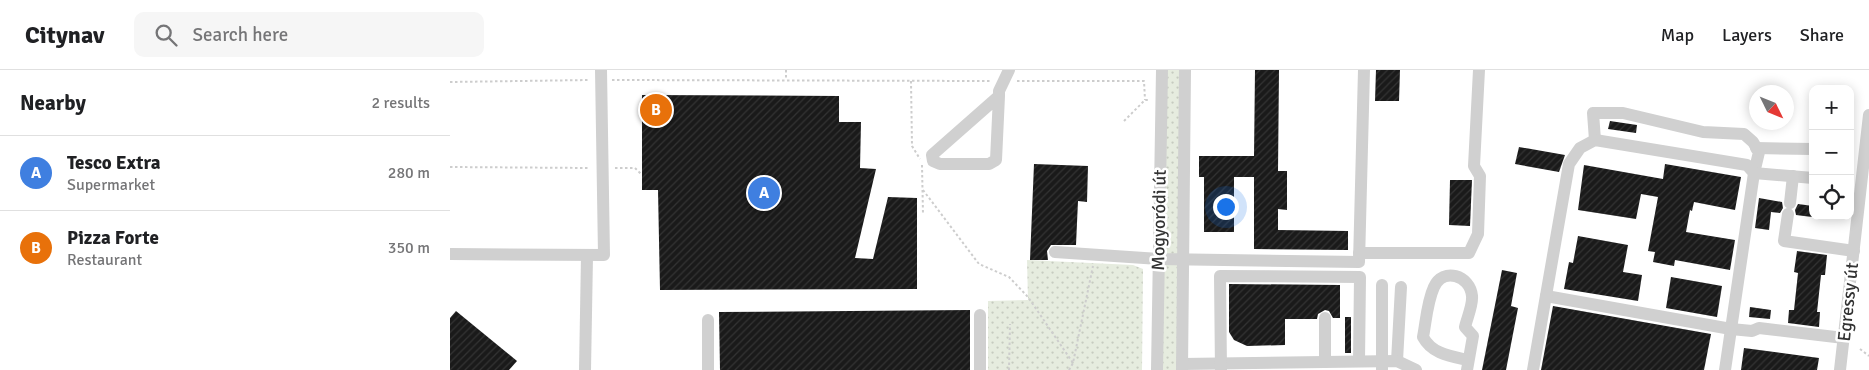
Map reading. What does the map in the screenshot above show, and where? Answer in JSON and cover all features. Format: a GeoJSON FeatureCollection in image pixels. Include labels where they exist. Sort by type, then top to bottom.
{"type":"FeatureCollection","features":[{"type":"Feature","properties":{"kind":"street","name":"Mogyoródi út"},"geometry":{"type":"LineString","coordinates":[[1157,370],[1162,70]]}},
{"type":"Feature","properties":{"kind":"street","name":"Mogyoródi út"},"geometry":{"type":"LineString","coordinates":[[1182,367],[1185,70]]}},
{"type":"Feature","properties":{"kind":"street"},"geometry":{"type":"LineString","coordinates":[[1055,252],[1159,259],[1359,262],[1364,70]]}},
{"type":"Feature","properties":{"kind":"street"},"geometry":{"type":"LineString","coordinates":[[1359,253],[1470,253],[1478,234],[1480,176],[1474,166],[1479,70]]}},
{"type":"Feature","properties":{"kind":"street"},"geometry":{"type":"LineString","coordinates":[[450,254],[604,255],[602,75]]}},
{"type":"Feature","properties":{"kind":"street"},"geometry":{"type":"LineString","coordinates":[[999,96],[932,155],[933,161],[940,164],[989,164],[996,160],[999,96],[1007,75]]}},
{"type":"Feature","properties":{"kind":"street"},"geometry":{"type":"LineString","coordinates":[[1595,140],[1593,113],[1623,112],[1703,132],[1744,134],[1753,142],[1758,152],[1725,370]]}},
{"type":"Feature","properties":{"kind":"street","name":"Egressy út"},"geometry":{"type":"LineString","coordinates":[[1840,370],[1854,251],[1856,184],[1869,115]]}},
{"type":"Feature","properties":{"kind":"street"},"geometry":{"type":"LineString","coordinates":[[1533,370],[1569,164],[1580,148],[1595,140],[1747,165],[1754,173],[1809,178]]}},
{"type":"Feature","properties":{"kind":"street"},"geometry":{"type":"LineString","coordinates":[[1756,148],[1809,149]]}},
{"type":"Feature","properties":{"kind":"street"},"geometry":{"type":"LineString","coordinates":[[1793,176],[1784,241],[1854,251]]}},
{"type":"Feature","properties":{"kind":"street"},"geometry":{"type":"LineString","coordinates":[[585,370],[587,256]]}},
{"type":"Feature","properties":{"kind":"street"},"geometry":{"type":"LineString","coordinates":[[1450,275],[1458,276],[1468,285],[1472,296],[1465,327],[1473,336],[1467,365],[1438,353],[1427,345],[1423,337],[1434,287],[1442,278],[1450,275]]}},
{"type":"Feature","properties":{"kind":"street"},"geometry":{"type":"LineString","coordinates":[[1222,366],[1220,276],[1360,277],[1359,361]]}},
{"type":"Feature","properties":{"kind":"street"},"geometry":{"type":"LineString","coordinates":[[1382,285],[1382,366]]}},
{"type":"Feature","properties":{"kind":"street"},"geometry":{"type":"LineString","coordinates":[[1397,361],[1401,287]]}},
{"type":"Feature","properties":{"kind":"street"},"geometry":{"type":"LineString","coordinates":[[1546,296],[1731,329],[1752,331],[1759,328],[1843,342]]}},
{"type":"Feature","properties":{"kind":"street"},"geometry":{"type":"LineString","coordinates":[[980,315],[980,370]]}},
{"type":"Feature","properties":{"kind":"street"},"geometry":{"type":"LineString","coordinates":[[1325,318],[1325,361]]}},
{"type":"Feature","properties":{"kind":"street"},"geometry":{"type":"LineString","coordinates":[[708,320],[708,370]]}},
{"type":"Feature","properties":{"kind":"street"},"geometry":{"type":"LineString","coordinates":[[1182,367],[1325,361],[1359,361],[1382,366],[1397,361],[1416,370]]}},
{"type":"Feature","properties":{"kind":"path"},"geometry":{"type":"LineString","coordinates":[[786,70],[786,80]]}},
{"type":"Feature","properties":{"kind":"path"},"geometry":{"type":"LineString","coordinates":[[450,82],[602,75],[911,81],[1007,75],[1144,81],[1144,100]]}},
{"type":"Feature","properties":{"kind":"path"},"geometry":{"type":"LineString","coordinates":[[911,81],[912,146],[922,163],[923,214]]}},
{"type":"Feature","properties":{"kind":"path"},"geometry":{"type":"LineString","coordinates":[[450,168],[635,168],[642,176]]}},
{"type":"Feature","properties":{"kind":"path"},"geometry":{"type":"LineString","coordinates":[[922,190],[979,264],[1009,277],[1028,297],[1073,363]]}},
{"type":"Feature","properties":{"kind":"path"},"geometry":{"type":"LineString","coordinates":[[1069,370],[1073,363],[1094,256]]}},
{"type":"Feature","properties":{"kind":"path"},"geometry":{"type":"LineString","coordinates":[[1010,324],[1010,370]]}},
{"type":"Feature","properties":{"kind":"path"},"geometry":{"type":"LineString","coordinates":[[1860,349],[1869,356]]}},
{"type":"Feature","properties":{"kind":"shaded area"},"geometry":{"type":"Polygon","coordinates":[[[1162,70],[1185,70],[1182,370],[1157,370],[1162,70]]]}},
{"type":"Feature","properties":{"kind":"shaded area"},"geometry":{"type":"Polygon","coordinates":[[[1027,260],[1133,265],[1143,269],[1142,370],[988,370],[988,301],[1028,300],[1027,260]]]}},
{"type":"Feature","properties":{"kind":"building"},"geometry":{"type":"Polygon","coordinates":[[[1255,70],[1279,70],[1278,171],[1287,171],[1287,210],[1278,209],[1278,230],[1348,231],[1348,250],[1254,249],[1254,177],[1234,177],[1234,232],[1204,232],[1204,177],[1199,177],[1199,156],[1254,156],[1255,70]]]}},
{"type":"Feature","properties":{"kind":"building"},"geometry":{"type":"Polygon","coordinates":[[[1376,70],[1400,70],[1399,101],[1375,101],[1376,70]]]}},
{"type":"Feature","properties":{"kind":"building"},"geometry":{"type":"Polygon","coordinates":[[[642,95],[839,96],[839,122],[861,122],[860,168],[876,169],[855,258],[873,259],[888,197],[917,198],[917,289],[660,290],[658,190],[642,190],[642,95]]]}},
{"type":"Feature","properties":{"kind":"building"},"geometry":{"type":"Polygon","coordinates":[[[1610,121],[1637,125],[1636,133],[1608,129],[1610,121]]]}},
{"type":"Feature","properties":{"kind":"building"},"geometry":{"type":"Polygon","coordinates":[[[1519,147],[1565,155],[1559,172],[1515,164],[1519,147]]]}},
{"type":"Feature","properties":{"kind":"building"},"geometry":{"type":"Polygon","coordinates":[[[1034,164],[1088,166],[1087,202],[1078,201],[1076,245],[1051,245],[1047,251],[1048,260],[1030,260],[1034,164]]]}},
{"type":"Feature","properties":{"kind":"building"},"geometry":{"type":"Polygon","coordinates":[[[1665,164],[1741,177],[1735,210],[1694,202],[1692,211],[1690,210],[1686,232],[1735,240],[1730,270],[1675,260],[1674,266],[1653,262],[1655,252],[1648,251],[1658,197],[1641,194],[1636,219],[1578,210],[1584,165],[1663,179],[1665,164]]]}},
{"type":"Feature","properties":{"kind":"building"},"geometry":{"type":"Polygon","coordinates":[[[1450,180],[1472,180],[1470,226],[1449,225],[1450,180]]]}},
{"type":"Feature","properties":{"kind":"building"},"geometry":{"type":"Polygon","coordinates":[[[1759,198],[1782,202],[1783,208],[1780,213],[1771,212],[1769,230],[1755,228],[1759,198]]]}},
{"type":"Feature","properties":{"kind":"building"},"geometry":{"type":"Polygon","coordinates":[[[1798,204],[1809,205],[1809,217],[1796,215],[1795,210],[1798,204]]]}},
{"type":"Feature","properties":{"kind":"building"},"geometry":{"type":"Polygon","coordinates":[[[1578,236],[1628,245],[1623,272],[1642,275],[1638,301],[1564,289],[1569,262],[1573,263],[1578,236]]]}},
{"type":"Feature","properties":{"kind":"building"},"geometry":{"type":"Polygon","coordinates":[[[1797,251],[1827,255],[1825,275],[1821,275],[1817,312],[1820,312],[1819,327],[1788,323],[1789,310],[1794,310],[1798,273],[1794,272],[1797,251]]]}},
{"type":"Feature","properties":{"kind":"building"},"geometry":{"type":"Polygon","coordinates":[[[1502,270],[1517,273],[1511,306],[1518,308],[1506,370],[1482,370],[1502,270]]]}},
{"type":"Feature","properties":{"kind":"building"},"geometry":{"type":"Polygon","coordinates":[[[1671,277],[1722,286],[1717,317],[1666,308],[1671,277]]]}},
{"type":"Feature","properties":{"kind":"building"},"geometry":{"type":"Polygon","coordinates":[[[1229,284],[1340,285],[1340,318],[1333,318],[1329,311],[1325,310],[1318,314],[1317,319],[1285,319],[1285,345],[1247,346],[1234,340],[1229,332],[1229,284]]]}},
{"type":"Feature","properties":{"kind":"building"},"geometry":{"type":"Polygon","coordinates":[[[1553,306],[1711,334],[1704,370],[1541,370],[1553,306]]]}},
{"type":"Feature","properties":{"kind":"building"},"geometry":{"type":"Polygon","coordinates":[[[1750,307],[1771,310],[1770,319],[1749,317],[1750,307]]]}},
{"type":"Feature","properties":{"kind":"building"},"geometry":{"type":"Polygon","coordinates":[[[970,310],[970,370],[720,370],[719,312],[970,310]]]}},
{"type":"Feature","properties":{"kind":"building"},"geometry":{"type":"Polygon","coordinates":[[[456,311],[517,361],[509,370],[450,370],[450,318],[456,311]]]}},
{"type":"Feature","properties":{"kind":"building"},"geometry":{"type":"Polygon","coordinates":[[[1345,317],[1351,317],[1351,353],[1345,353],[1345,317]]]}},
{"type":"Feature","properties":{"kind":"building"},"geometry":{"type":"Polygon","coordinates":[[[1744,348],[1819,358],[1817,370],[1741,370],[1744,348]]]}},
{"type":"Feature","properties":{"kind":"place","name":"Pizza Forte"},"geometry":{"type":"Point","coordinates":[656,110]}},
{"type":"Feature","properties":{"kind":"place","name":"Tesco Extra"},"geometry":{"type":"Point","coordinates":[764,193]}}]}
